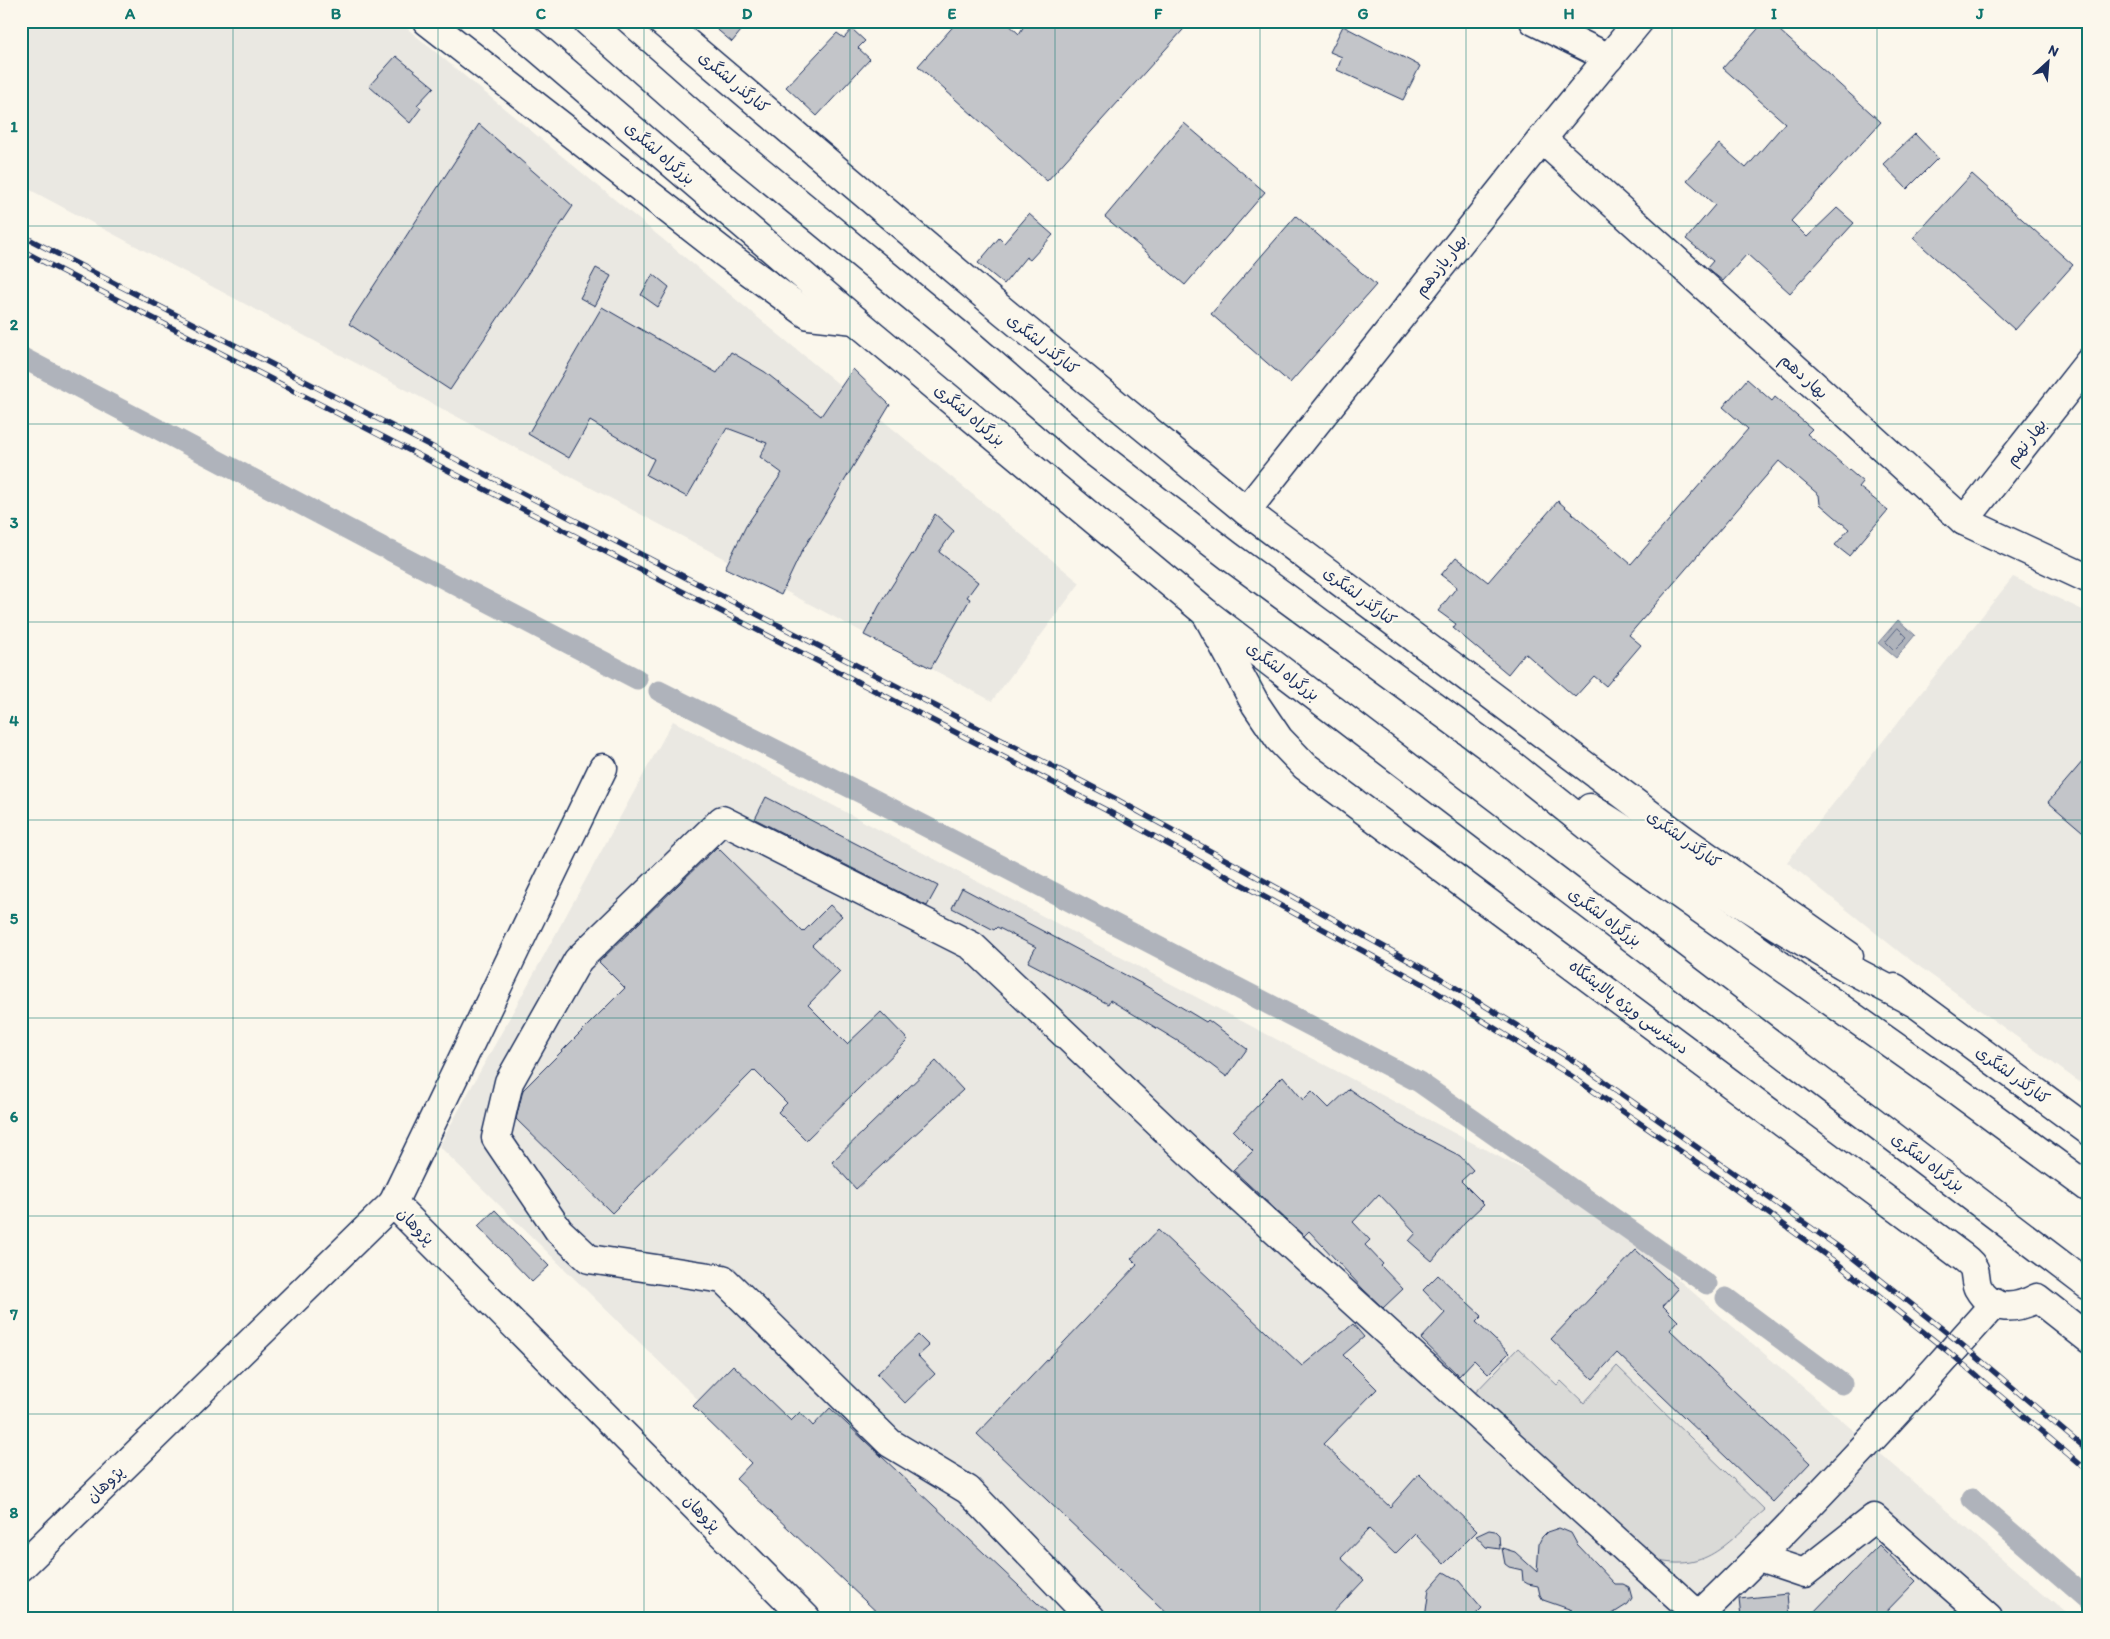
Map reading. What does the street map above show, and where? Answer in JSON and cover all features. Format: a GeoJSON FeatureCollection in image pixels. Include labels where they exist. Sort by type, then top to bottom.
{"type":"FeatureCollection","features":[{"type":"Feature","properties":{"kind":"main road"},"geometry":{"type":"LineString","coordinates":[[427,21],[723,252],[809,315],[855,320]]}},
{"type":"Feature","properties":{"kind":"main road","name":"بزرگراه لشگری"},"geometry":{"type":"LineString","coordinates":[[506,21],[855,320],[1206,613],[2089,1286]]}},
{"type":"Feature","properties":{"kind":"main road"},"geometry":{"type":"LineString","coordinates":[[587,21],[709,129],[959,335],[1093,451],[1229,556],[1492,749],[1627,857],[1952,1087],[2089,1188]]}},
{"type":"Feature","properties":{"kind":"main road","name":"کنارگذر لشگری"},"geometry":{"type":"LineString","coordinates":[[661,21],[1003,311],[1246,511],[1684,840],[1915,1003],[2089,1131]]}},
{"type":"Feature","properties":{"kind":"main road"},"geometry":{"type":"LineString","coordinates":[[1534,21],[1610,58]]}},
{"type":"Feature","properties":{"kind":"main road","name":"بهار یازدهم"},"geometry":{"type":"LineString","coordinates":[[1246,511],[1542,139],[1639,21]]}},
{"type":"Feature","properties":{"kind":"main road","name":"بهار دهم"},"geometry":{"type":"LineString","coordinates":[[1542,139],[1964,521],[2089,579]]}},
{"type":"Feature","properties":{"kind":"main road","name":"بهار نهم"},"geometry":{"type":"LineString","coordinates":[[1964,521],[2089,362]]}},
{"type":"Feature","properties":{"kind":"main road","name":"دسترسی ویژه پالایشگاه"},"geometry":{"type":"LineString","coordinates":[[1206,613],[1256,705],[1279,739],[1305,766],[1963,1257],[1974,1268],[1975,1282],[1980,1291],[1995,1304]]}},
{"type":"Feature","properties":{"kind":"main road"},"geometry":{"type":"LineString","coordinates":[[1492,749],[1792,935],[1848,968],[1915,1003]]}},
{"type":"Feature","properties":{"kind":"main road"},"geometry":{"type":"LineString","coordinates":[[393,1203],[603,768]]}},
{"type":"Feature","properties":{"kind":"main road"},"geometry":{"type":"LineString","coordinates":[[1091,1618],[968,1490],[890,1443],[722,1279],[589,1259],[559,1231],[496,1138],[509,1082],[578,960],[722,820],[972,946],[1189,1152],[1697,1617],[1759,1558],[1908,1400],[1995,1304],[2005,1308],[2015,1308],[2037,1298],[2089,1339]]}},
{"type":"Feature","properties":{"kind":"main road","name":"پژوهان"},"geometry":{"type":"LineString","coordinates":[[21,1567],[393,1203],[806,1618]]}},
{"type":"Feature","properties":{"kind":"main road"},"geometry":{"type":"LineString","coordinates":[[1759,1558],[1804,1573],[1874,1518],[1988,1618]]}},
{"type":"Feature","properties":{"kind":"shaded area"},"geometry":{"type":"Polygon","coordinates":[[[21,21],[398,21],[1080,583],[992,701],[21,185],[21,21]]]}},
{"type":"Feature","properties":{"kind":"shaded area"},"geometry":{"type":"Polygon","coordinates":[[[2013,577],[2089,613],[2089,1089],[1902,954],[1787,862],[2013,577]]]}},
{"type":"Feature","properties":{"kind":"shaded area"},"geometry":{"type":"Polygon","coordinates":[[[673,721],[1594,1207],[2071,1618],[921,1618],[439,1146],[673,721]]]}},
{"type":"Feature","properties":{"kind":"shaded area"},"geometry":{"type":"Polygon","coordinates":[[[1518,1348],[1557,1385],[1561,1381],[1584,1403],[1617,1366],[1765,1510],[1726,1544],[1714,1553],[1700,1559],[1685,1563],[1648,1558],[1471,1397],[1518,1348]]]}},
{"type":"Feature","properties":{"kind":"water"},"geometry":{"type":"Polygon","coordinates":[[[1898,620],[1915,635],[1896,658],[1878,643],[1898,620]]]}},
{"type":"Feature","properties":{"kind":"building"},"geometry":{"type":"Polygon","coordinates":[[[707,21],[749,21],[732,42],[707,21]]]}},
{"type":"Feature","properties":{"kind":"building"},"geometry":{"type":"Polygon","coordinates":[[[958,21],[1005,21],[1019,34],[1027,21],[1191,21],[1047,181],[918,66],[958,21]]]}},
{"type":"Feature","properties":{"kind":"building"},"geometry":{"type":"Polygon","coordinates":[[[1765,21],[1769,21],[1881,122],[1791,221],[1807,237],[1837,208],[1854,223],[1790,293],[1747,254],[1723,281],[1707,268],[1713,261],[1686,239],[1715,205],[1687,180],[1719,144],[1746,168],[1785,123],[1723,68],[1765,21]]]}},
{"type":"Feature","properties":{"kind":"building"},"geometry":{"type":"Polygon","coordinates":[[[1343,26],[1420,66],[1403,100],[1337,70],[1342,57],[1330,52],[1343,26]]]}},
{"type":"Feature","properties":{"kind":"building"},"geometry":{"type":"Polygon","coordinates":[[[852,29],[865,41],[858,48],[870,59],[817,116],[786,87],[837,33],[844,38],[852,29]]]}},
{"type":"Feature","properties":{"kind":"building"},"geometry":{"type":"Polygon","coordinates":[[[396,56],[434,87],[417,105],[421,108],[410,123],[369,86],[396,56]]]}},
{"type":"Feature","properties":{"kind":"building"},"geometry":{"type":"Polygon","coordinates":[[[1184,123],[1265,192],[1185,285],[1105,217],[1184,123]]]}},
{"type":"Feature","properties":{"kind":"building"},"geometry":{"type":"Polygon","coordinates":[[[479,124],[573,206],[450,390],[349,324],[479,124]]]}},
{"type":"Feature","properties":{"kind":"building"},"geometry":{"type":"Polygon","coordinates":[[[1915,134],[1938,158],[1907,189],[1883,164],[1915,134]]]}},
{"type":"Feature","properties":{"kind":"building"},"geometry":{"type":"Polygon","coordinates":[[[1972,174],[2073,265],[2015,330],[1913,238],[1972,174]]]}},
{"type":"Feature","properties":{"kind":"building"},"geometry":{"type":"Polygon","coordinates":[[[1029,214],[1053,235],[1030,260],[1026,257],[1004,284],[978,263],[999,238],[1004,243],[1029,214]]]}},
{"type":"Feature","properties":{"kind":"building"},"geometry":{"type":"Polygon","coordinates":[[[1296,216],[1376,285],[1290,383],[1211,314],[1296,216]]]}},
{"type":"Feature","properties":{"kind":"building"},"geometry":{"type":"Polygon","coordinates":[[[596,268],[611,276],[595,306],[580,298],[596,268]]]}},
{"type":"Feature","properties":{"kind":"building"},"geometry":{"type":"Polygon","coordinates":[[[653,274],[669,287],[658,307],[641,295],[653,274]]]}},
{"type":"Feature","properties":{"kind":"building"},"geometry":{"type":"Polygon","coordinates":[[[602,307],[717,373],[731,352],[765,372],[821,416],[853,369],[890,405],[801,553],[781,595],[725,568],[746,526],[782,473],[760,457],[767,443],[727,428],[687,497],[646,475],[654,459],[590,421],[569,458],[528,434],[602,307]]]}},
{"type":"Feature","properties":{"kind":"building"},"geometry":{"type":"Polygon","coordinates":[[[1747,379],[1772,401],[1775,397],[1812,429],[1807,434],[1863,482],[1859,487],[1888,510],[1849,556],[1835,545],[1849,529],[1820,504],[1819,495],[1779,461],[1629,635],[1641,645],[1606,686],[1594,676],[1575,697],[1525,653],[1508,674],[1453,628],[1456,624],[1438,611],[1457,587],[1441,575],[1456,557],[1488,582],[1558,501],[1631,564],[1748,429],[1723,407],[1747,379]]]}},
{"type":"Feature","properties":{"kind":"building"},"geometry":{"type":"Polygon","coordinates":[[[935,514],[954,531],[939,552],[978,582],[967,597],[970,599],[931,668],[864,635],[879,606],[913,555],[935,514]]]}},
{"type":"Feature","properties":{"kind":"building"},"geometry":{"type":"Polygon","coordinates":[[[2089,754],[2089,837],[2048,802],[2089,754]]]}},
{"type":"Feature","properties":{"kind":"building"},"geometry":{"type":"Polygon","coordinates":[[[766,797],[938,886],[927,906],[755,819],[766,797]]]}},
{"type":"Feature","properties":{"kind":"building"},"geometry":{"type":"Polygon","coordinates":[[[717,847],[803,932],[830,905],[842,916],[812,945],[840,972],[808,1005],[847,1044],[881,1012],[908,1040],[806,1140],[778,1112],[787,1103],[754,1070],[612,1213],[516,1119],[523,1090],[625,988],[599,962],[717,847]]]}},
{"type":"Feature","properties":{"kind":"building"},"geometry":{"type":"Polygon","coordinates":[[[962,888],[1146,986],[1206,1022],[1208,1020],[1247,1049],[1227,1077],[1186,1046],[1110,1000],[1108,1004],[1028,962],[1036,947],[997,927],[994,930],[952,908],[962,888]]]}},
{"type":"Feature","properties":{"kind":"building"},"geometry":{"type":"Polygon","coordinates":[[[936,1061],[963,1090],[856,1189],[832,1162],[936,1061]]]}},
{"type":"Feature","properties":{"kind":"building"},"geometry":{"type":"Polygon","coordinates":[[[1283,1076],[1303,1100],[1312,1091],[1329,1108],[1349,1089],[1399,1124],[1460,1156],[1473,1170],[1461,1181],[1484,1204],[1465,1222],[1432,1261],[1409,1241],[1416,1233],[1379,1194],[1353,1222],[1370,1240],[1365,1245],[1383,1264],[1381,1266],[1403,1289],[1383,1308],[1309,1231],[1304,1236],[1233,1170],[1253,1151],[1233,1131],[1283,1076]]]}},
{"type":"Feature","properties":{"kind":"building"},"geometry":{"type":"Polygon","coordinates":[[[495,1210],[549,1266],[532,1282],[478,1226],[495,1210]]]}},
{"type":"Feature","properties":{"kind":"building"},"geometry":{"type":"Polygon","coordinates":[[[1158,1230],[1302,1366],[1353,1324],[1364,1337],[1343,1355],[1377,1389],[1323,1444],[1390,1507],[1419,1474],[1477,1531],[1444,1564],[1415,1534],[1395,1554],[1369,1529],[1341,1558],[1364,1580],[1328,1618],[1172,1618],[977,1434],[1137,1265],[1131,1259],[1158,1230]]]}},
{"type":"Feature","properties":{"kind":"building"},"geometry":{"type":"Polygon","coordinates":[[[1636,1250],[1678,1289],[1663,1306],[1678,1321],[1670,1330],[1810,1463],[1773,1502],[1617,1353],[1593,1379],[1551,1339],[1636,1250]]]}},
{"type":"Feature","properties":{"kind":"building"},"geometry":{"type":"Polygon","coordinates":[[[1438,1275],[1482,1316],[1476,1322],[1509,1353],[1488,1374],[1474,1360],[1459,1376],[1421,1339],[1445,1313],[1423,1290],[1438,1275]]]}},
{"type":"Feature","properties":{"kind":"building"},"geometry":{"type":"Polygon","coordinates":[[[918,1335],[929,1346],[918,1356],[935,1374],[905,1403],[877,1374],[918,1335]]]}},
{"type":"Feature","properties":{"kind":"building"},"geometry":{"type":"Polygon","coordinates":[[[733,1365],[791,1421],[800,1412],[813,1426],[830,1408],[1053,1618],[883,1618],[736,1479],[751,1463],[693,1406],[733,1365]]]}},
{"type":"Feature","properties":{"kind":"building"},"geometry":{"type":"Polygon","coordinates":[[[1559,1528],[1571,1533],[1577,1544],[1615,1584],[1623,1584],[1629,1587],[1632,1598],[1628,1604],[1606,1618],[1561,1618],[1572,1610],[1543,1600],[1538,1586],[1523,1581],[1522,1570],[1505,1564],[1502,1548],[1515,1552],[1537,1572],[1539,1543],[1542,1537],[1547,1532],[1559,1528]]]}},
{"type":"Feature","properties":{"kind":"building"},"geometry":{"type":"Polygon","coordinates":[[[1489,1530],[1495,1531],[1499,1535],[1500,1549],[1486,1547],[1476,1536],[1489,1530]]]}},
{"type":"Feature","properties":{"kind":"building"},"geometry":{"type":"Polygon","coordinates":[[[1879,1545],[1916,1581],[1880,1618],[1808,1618],[1879,1545]]]}},
{"type":"Feature","properties":{"kind":"building"},"geometry":{"type":"Polygon","coordinates":[[[1444,1572],[1459,1581],[1482,1608],[1472,1618],[1425,1618],[1429,1589],[1444,1572]]]}},
{"type":"Feature","properties":{"kind":"building"},"geometry":{"type":"Polygon","coordinates":[[[1787,1594],[1789,1618],[1741,1618],[1739,1599],[1787,1594]]]}},
{"type":"Feature","properties":{"kind":"waterway"},"geometry":{"type":"LineString","coordinates":[[21,357],[382,547]]}},
{"type":"Feature","properties":{"kind":"waterway"},"geometry":{"type":"LineString","coordinates":[[391,551],[637,679]]}},
{"type":"Feature","properties":{"kind":"waterway"},"geometry":{"type":"LineString","coordinates":[[659,691],[869,797],[1419,1082],[1707,1284]]}},
{"type":"Feature","properties":{"kind":"waterway"},"geometry":{"type":"LineString","coordinates":[[1726,1298],[1842,1384]]}},
{"type":"Feature","properties":{"kind":"waterway"},"geometry":{"type":"LineString","coordinates":[[1972,1499],[2089,1600]]}},
{"type":"Feature","properties":{"kind":"railway"},"geometry":{"type":"LineString","coordinates":[[21,235],[1114,798],[1435,975],[1579,1064],[1847,1253],[1960,1343],[2089,1452]]}},
{"type":"Feature","properties":{"kind":"railway"},"geometry":{"type":"LineString","coordinates":[[21,250],[1106,810],[1425,985],[1570,1075],[1721,1179],[1838,1264],[1950,1353],[2089,1472]]}}]}
